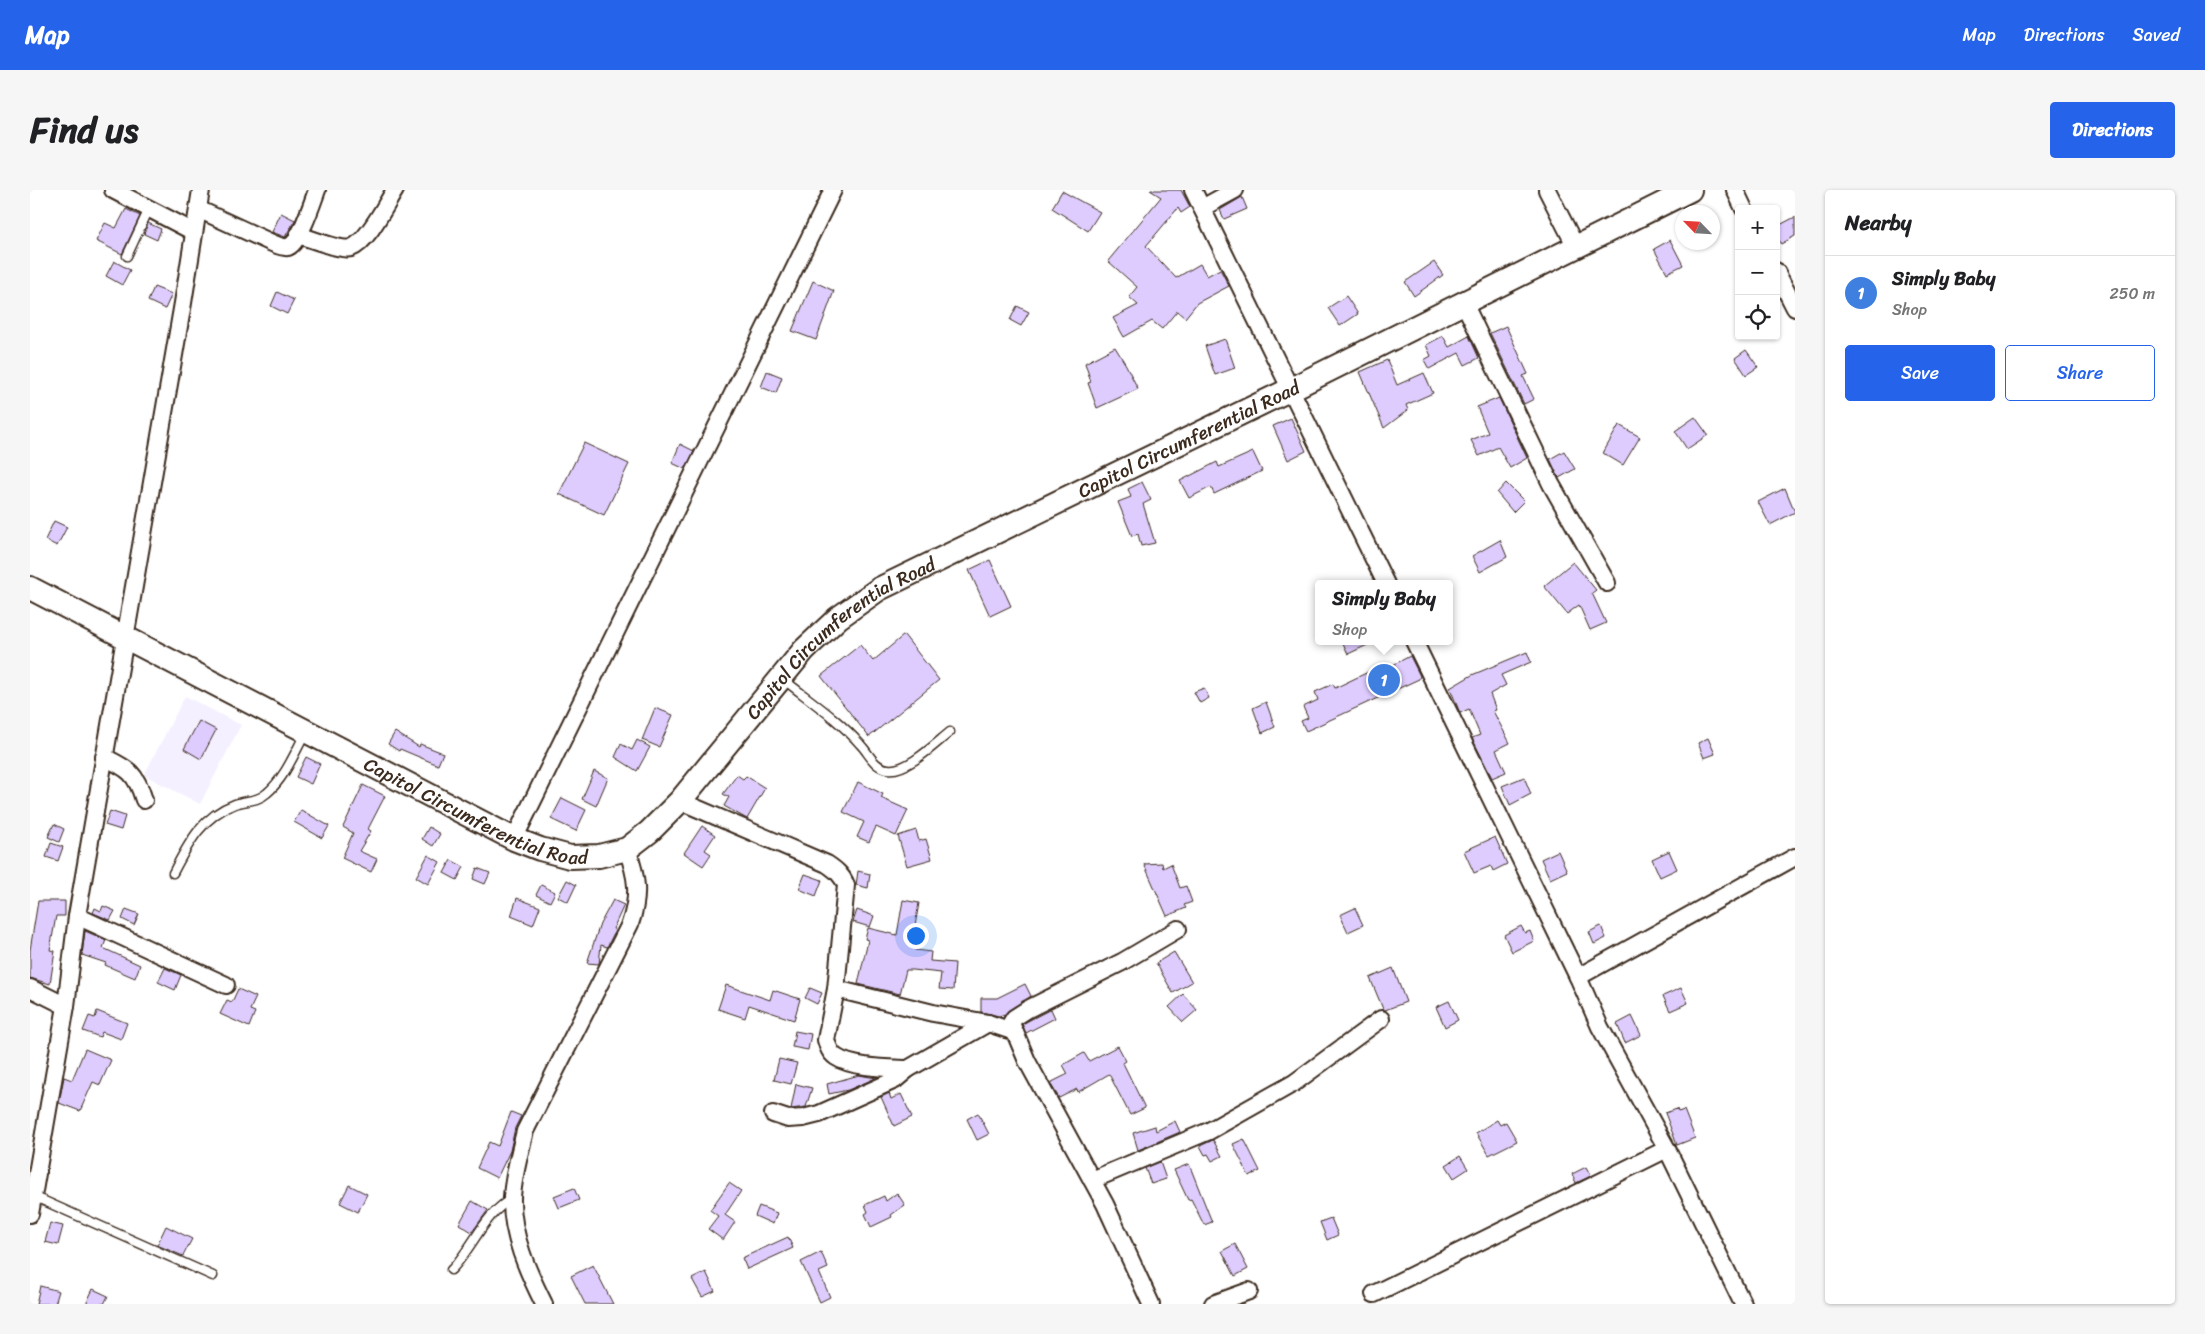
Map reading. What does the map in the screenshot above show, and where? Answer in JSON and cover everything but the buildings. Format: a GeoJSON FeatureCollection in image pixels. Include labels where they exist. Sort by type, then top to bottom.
{"type":"FeatureCollection","features":[{"type":"Feature","properties":{"kind":"main road","name":"Capitol Circumferential Road"},"geometry":{"type":"LineString","coordinates":[[30,588],[514,839],[540,850],[570,857],[600,856],[627,849],[649,832],[680,801],[804,650],[838,618],[879,589],[1291,389],[1690,190]]}},
{"type":"Feature","properties":{"kind":"street"},"geometry":{"type":"LineString","coordinates":[[113,190],[194,232]]}},
{"type":"Feature","properties":{"kind":"street"},"geometry":{"type":"LineString","coordinates":[[30,1214],[66,1006],[77,916],[201,190]]}},
{"type":"Feature","properties":{"kind":"street"},"geometry":{"type":"LineString","coordinates":[[198,209],[284,248],[294,244],[318,190]]}},
{"type":"Feature","properties":{"kind":"street"},"geometry":{"type":"LineString","coordinates":[[298,235],[342,248],[350,248],[358,244],[372,227],[396,190]]}},
{"type":"Feature","properties":{"kind":"street"},"geometry":{"type":"LineString","coordinates":[[514,839],[833,190]]}},
{"type":"Feature","properties":{"kind":"street"},"geometry":{"type":"LineString","coordinates":[[1193,190],[1384,580]]}},
{"type":"Feature","properties":{"kind":"street"},"geometry":{"type":"LineString","coordinates":[[1202,208],[1235,190]]}},
{"type":"Feature","properties":{"kind":"street"},"geometry":{"type":"LineString","coordinates":[[1547,190],[1576,247]]}},
{"type":"Feature","properties":{"kind":"street"},"geometry":{"type":"LineString","coordinates":[[1735,190],[1742,205]]}},
{"type":"Feature","properties":{"kind":"street"},"geometry":{"type":"LineString","coordinates":[[1780,279],[1795,308]]}},
{"type":"Feature","properties":{"kind":"street"},"geometry":{"type":"LineString","coordinates":[[1464,303],[1551,484],[1606,583]]}},
{"type":"Feature","properties":{"kind":"street"},"geometry":{"type":"LineString","coordinates":[[1416,645],[1578,977],[1600,1027],[1666,1149],[1743,1304]]}},
{"type":"Feature","properties":{"kind":"street"},"geometry":{"type":"LineString","coordinates":[[104,757],[126,767],[134,775],[144,800]]}},
{"type":"Feature","properties":{"kind":"street"},"geometry":{"type":"LineString","coordinates":[[680,801],[827,864],[843,878],[846,885],[836,989],[826,1040],[835,1057],[848,1062],[908,1069]]}},
{"type":"Feature","properties":{"kind":"street"},"geometry":{"type":"LineString","coordinates":[[544,1304],[532,1280],[516,1235],[512,1199],[517,1164],[526,1131],[626,933],[634,911],[637,896],[636,881],[627,849]]}},
{"type":"Feature","properties":{"kind":"street"},"geometry":{"type":"LineString","coordinates":[[1578,977],[1795,857]]}},
{"type":"Feature","properties":{"kind":"street"},"geometry":{"type":"LineString","coordinates":[[77,916],[226,985]]}},
{"type":"Feature","properties":{"kind":"street"},"geometry":{"type":"LineString","coordinates":[[1151,1304],[1092,1180],[1027,1061],[1011,1023],[1017,1015],[1122,962],[1178,929]]}},
{"type":"Feature","properties":{"kind":"street"},"geometry":{"type":"LineString","coordinates":[[30,988],[66,1006]]}},
{"type":"Feature","properties":{"kind":"street"},"geometry":{"type":"LineString","coordinates":[[836,989],[932,1013],[988,1023],[1015,1032]]}},
{"type":"Feature","properties":{"kind":"street"},"geometry":{"type":"LineString","coordinates":[[1092,1180],[1209,1131],[1294,1083],[1381,1019]]}},
{"type":"Feature","properties":{"kind":"street"},"geometry":{"type":"LineString","coordinates":[[773,1114],[788,1119],[819,1114],[895,1080],[908,1069],[988,1023]]}},
{"type":"Feature","properties":{"kind":"street"},"geometry":{"type":"LineString","coordinates":[[1374,1294],[1666,1149]]}},
{"type":"Feature","properties":{"kind":"street"},"geometry":{"type":"LineString","coordinates":[[1213,1304],[1249,1291]]}},
{"type":"Feature","properties":{"kind":"lane"},"geometry":{"type":"LineString","coordinates":[[127,256],[149,209]]}},
{"type":"Feature","properties":{"kind":"lane"},"geometry":{"type":"LineString","coordinates":[[781,678],[844,728],[862,745],[871,759],[887,770],[896,769],[910,763],[950,732]]}},
{"type":"Feature","properties":{"kind":"lane"},"geometry":{"type":"LineString","coordinates":[[173,873],[188,844],[200,827],[214,814],[236,804],[255,800],[267,794],[280,778],[306,732]]}},
{"type":"Feature","properties":{"kind":"lane"},"geometry":{"type":"LineString","coordinates":[[33,1196],[213,1276]]}},
{"type":"Feature","properties":{"kind":"lane"},"geometry":{"type":"LineString","coordinates":[[451,1270],[500,1204],[512,1199]]}},
{"type":"Feature","properties":{"kind":"shaded area"},"geometry":{"type":"Polygon","coordinates":[[[185,696],[241,725],[200,804],[144,775],[185,696]]]}},
{"type":"Feature","properties":{"kind":"place","name":"Simply Baby"},"geometry":{"type":"Point","coordinates":[1384,680]}}]}
